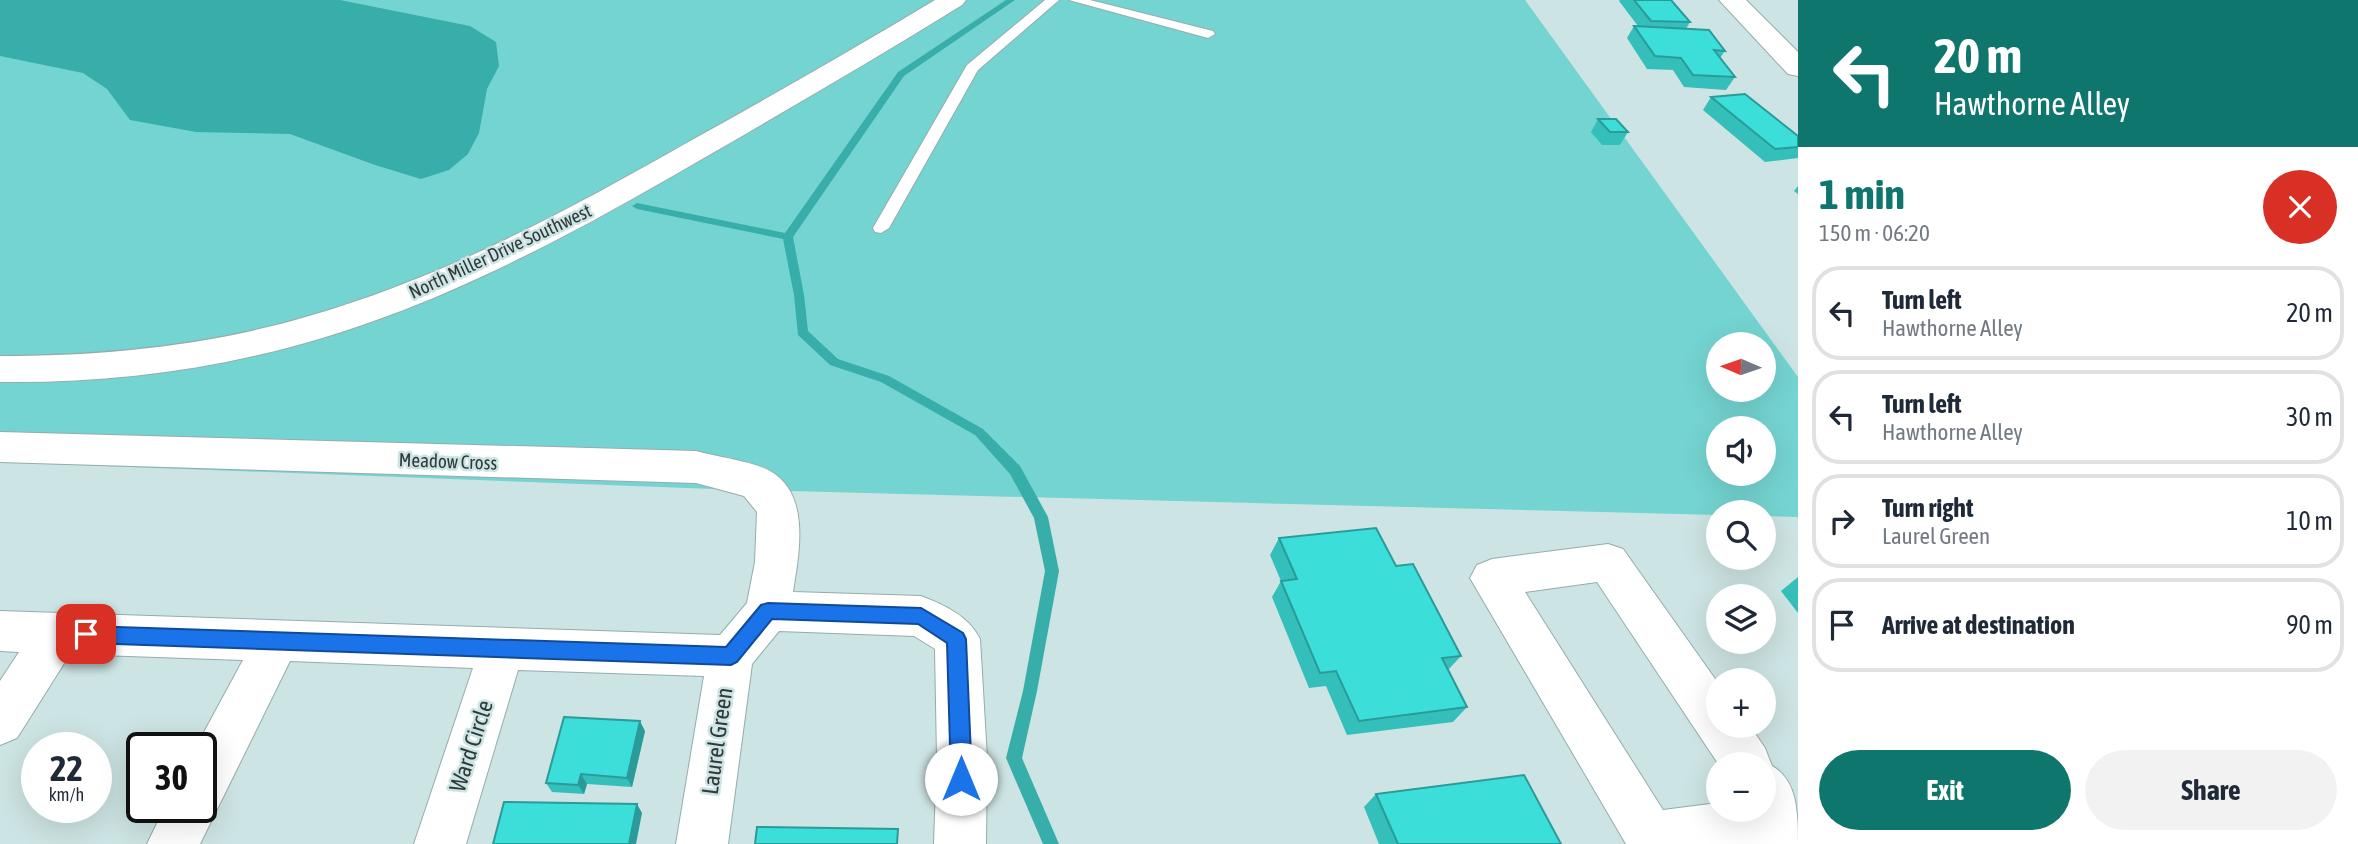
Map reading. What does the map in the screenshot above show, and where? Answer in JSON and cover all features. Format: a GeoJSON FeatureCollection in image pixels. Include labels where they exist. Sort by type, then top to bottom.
{"type":"FeatureCollection","features":[{"type":"Feature","properties":{"kind":"street","name":"North Miller Drive Southwest"},"geometry":{"type":"LineString","coordinates":[[0,369],[45,370],[137,363],[231,348],[322,325],[408,296],[486,262],[624,191],[953,0]]}},
{"type":"Feature","properties":{"kind":"street"},"geometry":{"type":"LineString","coordinates":[[1732,0],[1798,68]]}},
{"type":"Feature","properties":{"kind":"street","name":"Meadow Cross"},"geometry":{"type":"LineString","coordinates":[[0,447],[696,467],[757,483],[778,507],[776,562],[768,611]]}},
{"type":"Feature","properties":{"kind":"street"},"geometry":{"type":"LineString","coordinates":[[1706,704],[1608,562],[1492,578],[1653,841],[1787,817]]}},
{"type":"Feature","properties":{"kind":"street"},"geometry":{"type":"LineString","coordinates":[[0,631],[731,656],[768,611],[921,616],[957,639],[962,758],[960,844]]}},
{"type":"Feature","properties":{"kind":"street"},"geometry":{"type":"LineString","coordinates":[[0,722],[58,633]]}},
{"type":"Feature","properties":{"kind":"street"},"geometry":{"type":"LineString","coordinates":[[217,758],[277,640]]}},
{"type":"Feature","properties":{"kind":"street","name":"Ward Circle"},"geometry":{"type":"LineString","coordinates":[[440,844],[502,648]]}},
{"type":"Feature","properties":{"kind":"street","name":"Laurel Green"},"geometry":{"type":"LineString","coordinates":[[702,844],[722,699],[731,656]]}},
{"type":"Feature","properties":{"kind":"street"},"geometry":{"type":"LineString","coordinates":[[173,844],[184,823]]}},
{"type":"Feature","properties":{"kind":"lane"},"geometry":{"type":"LineString","coordinates":[[881,228],[972,68],[1054,0]]}},
{"type":"Feature","properties":{"kind":"lane"},"geometry":{"type":"LineString","coordinates":[[1075,0],[1208,34]]}},
{"type":"Feature","properties":{"kind":"shaded area"},"geometry":{"type":"Polygon","coordinates":[[[0,0],[1525,0],[1765,332],[1706,332],[1706,402],[1776,402],[1776,347],[1798,377],[1798,517],[1776,516],[1776,500],[1706,500],[1706,515],[713,489],[0,462],[0,0]]]}},
{"type":"Feature","properties":{"kind":"shaded area"},"geometry":{"type":"Polygon","coordinates":[[[0,0],[340,0],[470,26],[496,42],[499,66],[487,89],[479,133],[468,154],[449,170],[421,179],[290,134],[196,132],[130,120],[107,89],[83,73],[0,56],[0,0]]]}},
{"type":"Feature","properties":{"kind":"building"},"geometry":{"type":"Polygon","coordinates":[[[1634,0],[1671,0],[1690,22],[1651,21],[1634,0]]]}},
{"type":"Feature","properties":{"kind":"building"},"geometry":{"type":"Polygon","coordinates":[[[1634,26],[1709,30],[1725,51],[1714,50],[1735,77],[1693,75],[1681,58],[1655,56],[1634,26]]]}},
{"type":"Feature","properties":{"kind":"building"},"geometry":{"type":"Polygon","coordinates":[[[1745,94],[1798,136],[1798,147],[1775,149],[1711,97],[1745,94]]]}},
{"type":"Feature","properties":{"kind":"building"},"geometry":{"type":"Polygon","coordinates":[[[1598,119],[1616,119],[1628,132],[1610,132],[1598,119]]]}},
{"type":"Feature","properties":{"kind":"building"},"geometry":{"type":"Polygon","coordinates":[[[1376,528],[1396,566],[1413,564],[1461,656],[1442,658],[1467,707],[1359,721],[1336,671],[1320,673],[1281,581],[1297,579],[1279,538],[1376,528]]]}},
{"type":"Feature","properties":{"kind":"building"},"geometry":{"type":"Polygon","coordinates":[[[564,717],[640,721],[627,778],[581,774],[578,785],[546,783],[564,717]]]}},
{"type":"Feature","properties":{"kind":"building"},"geometry":{"type":"Polygon","coordinates":[[[1524,775],[1561,844],[1398,844],[1376,794],[1524,775]]]}},
{"type":"Feature","properties":{"kind":"building"},"geometry":{"type":"Polygon","coordinates":[[[504,802],[637,804],[629,844],[493,844],[504,802]]]}},
{"type":"Feature","properties":{"kind":"building"},"geometry":{"type":"Polygon","coordinates":[[[757,827],[898,829],[897,844],[755,844],[757,827]]]}},
{"type":"Feature","properties":{"kind":"waterway"},"geometry":{"type":"LineString","coordinates":[[788,237],[901,74],[1011,0]]}},
{"type":"Feature","properties":{"kind":"waterway"},"geometry":{"type":"LineString","coordinates":[[637,206],[788,237]]}},
{"type":"Feature","properties":{"kind":"waterway"},"geometry":{"type":"LineString","coordinates":[[788,237],[799,295],[802,332],[834,362],[885,379],[979,432],[1015,470],[1041,517],[1052,571],[1030,691],[1014,758],[1051,844]]}},
{"type":"Feature","properties":{"kind":"route"},"geometry":{"type":"LineString","coordinates":[[86,634],[731,656],[768,611],[921,616],[957,639],[961,779]]}}]}
